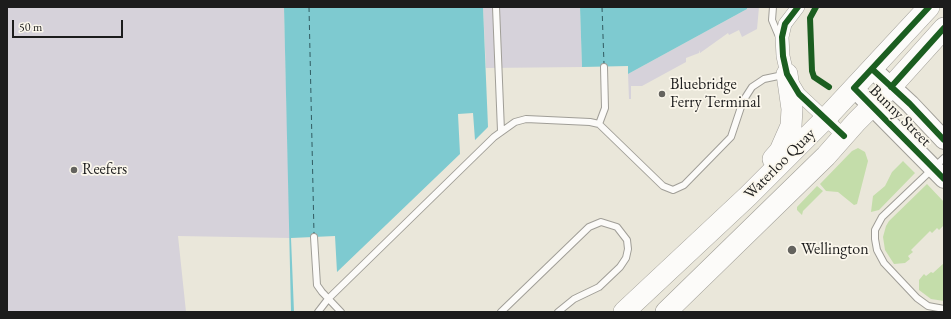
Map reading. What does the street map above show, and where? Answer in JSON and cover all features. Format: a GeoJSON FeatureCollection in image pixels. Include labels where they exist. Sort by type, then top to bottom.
{"type":"FeatureCollection","features":[{"type":"Feature","properties":{"kind":"main road","name":"Waterloo Quay"},"geometry":{"type":"LineString","coordinates":[[624,312],[748,196],[826,118],[929,7]]}},
{"type":"Feature","properties":{"kind":"main road","name":"Waterloo Quay"},"geometry":{"type":"LineString","coordinates":[[666,312],[826,156],[944,28]]}},
{"type":"Feature","properties":{"kind":"main road"},"geometry":{"type":"LineString","coordinates":[[748,196],[762,172],[780,151],[788,136],[792,119],[788,74]]}},
{"type":"Feature","properties":{"kind":"street"},"geometry":{"type":"LineString","coordinates":[[798,7],[785,24],[782,36],[782,46],[788,74],[799,94],[844,136]]}},
{"type":"Feature","properties":{"kind":"street","name":"Bunny Street"},"geometry":{"type":"LineString","coordinates":[[872,69],[944,140]]}},
{"type":"Feature","properties":{"kind":"street","name":"Bunny Street"},"geometry":{"type":"LineString","coordinates":[[854,88],[940,168]]}},
{"type":"Feature","properties":{"kind":"lane"},"geometry":{"type":"LineString","coordinates":[[496,7],[501,132]]}},
{"type":"Feature","properties":{"kind":"lane"},"geometry":{"type":"LineString","coordinates":[[773,7],[772,20],[782,46]]}},
{"type":"Feature","properties":{"kind":"lane"},"geometry":{"type":"LineString","coordinates":[[599,124],[605,108],[604,66]]}},
{"type":"Feature","properties":{"kind":"lane"},"geometry":{"type":"LineString","coordinates":[[318,312],[328,299],[501,132],[515,122],[526,119],[590,122],[599,124],[663,186],[673,190],[678,189],[731,137],[743,101],[752,87],[771,77],[788,74]]}},
{"type":"Feature","properties":{"kind":"lane"},"geometry":{"type":"LineString","coordinates":[[940,168],[882,217],[875,230],[875,239],[877,250],[884,263],[917,298],[928,306],[944,309]]}},
{"type":"Feature","properties":{"kind":"lane"},"geometry":{"type":"LineString","coordinates":[[501,312],[589,227],[601,222],[617,227],[626,240],[628,249],[626,258],[620,268],[599,287],[574,299],[558,312]]}},
{"type":"Feature","properties":{"kind":"lane"},"geometry":{"type":"LineString","coordinates":[[314,237],[317,285],[341,312]]}},
{"type":"Feature","properties":{"kind":"shaded area"},"geometry":{"type":"Polygon","coordinates":[[[7,7],[284,7],[290,238],[178,236],[186,312],[7,312],[7,7]]]}},
{"type":"Feature","properties":{"kind":"shaded area"},"geometry":{"type":"Polygon","coordinates":[[[483,7],[580,7],[582,67],[486,68],[483,7]]]}},
{"type":"Feature","properties":{"kind":"shaded area"},"geometry":{"type":"Polygon","coordinates":[[[747,7],[759,7],[757,29],[742,37],[739,30],[729,35],[728,33],[700,53],[699,50],[699,53],[686,58],[686,62],[642,86],[631,86],[631,99],[629,99],[628,74],[747,9],[747,7]]]}},
{"type":"Feature","properties":{"kind":"green space"},"geometry":{"type":"Polygon","coordinates":[[[858,148],[865,152],[868,161],[857,204],[854,205],[838,192],[826,191],[820,184],[852,151],[858,148]]]}},
{"type":"Feature","properties":{"kind":"green space"},"geometry":{"type":"Polygon","coordinates":[[[903,161],[915,173],[879,210],[871,212],[873,196],[885,186],[892,172],[903,161]]]}},
{"type":"Feature","properties":{"kind":"green space"},"geometry":{"type":"Polygon","coordinates":[[[927,184],[944,202],[944,225],[939,230],[937,228],[932,233],[930,231],[911,250],[913,252],[908,256],[910,259],[905,263],[894,264],[885,250],[883,237],[886,226],[889,221],[927,184]]]}},
{"type":"Feature","properties":{"kind":"green space"},"geometry":{"type":"Polygon","coordinates":[[[817,186],[823,191],[803,211],[802,215],[797,210],[797,207],[817,186]]]}},
{"type":"Feature","properties":{"kind":"green space"},"geometry":{"type":"Polygon","coordinates":[[[944,263],[944,301],[931,299],[919,290],[919,280],[924,274],[926,276],[931,272],[933,273],[944,263]]]}},
{"type":"Feature","properties":{"kind":"water"},"geometry":{"type":"Polygon","coordinates":[[[284,7],[483,7],[488,127],[475,140],[473,113],[458,114],[460,154],[337,272],[335,236],[291,238],[294,312],[291,312],[284,7]]]}},
{"type":"Feature","properties":{"kind":"water"},"geometry":{"type":"Polygon","coordinates":[[[580,7],[747,7],[747,9],[628,74],[628,66],[582,67],[580,7]]]}},
{"type":"Feature","properties":{"kind":"ferry route"},"geometry":{"type":"LineString","coordinates":[[309,7],[314,234]]}},
{"type":"Feature","properties":{"kind":"ferry route"},"geometry":{"type":"LineString","coordinates":[[602,7],[604,64]]}},
{"type":"Feature","properties":{"kind":"cycle path"},"geometry":{"type":"LineString","coordinates":[[798,7],[785,24],[782,37],[783,56],[787,74],[799,94],[844,136]]}},
{"type":"Feature","properties":{"kind":"cycle path"},"geometry":{"type":"LineString","coordinates":[[816,7],[810,18],[812,71],[814,77],[829,87]]}},
{"type":"Feature","properties":{"kind":"cycle path"},"geometry":{"type":"LineString","coordinates":[[929,7],[854,88],[944,179]]}},
{"type":"Feature","properties":{"kind":"cycle path"},"geometry":{"type":"LineString","coordinates":[[891,87],[944,28]]}},
{"type":"Feature","properties":{"kind":"cycle path"},"geometry":{"type":"LineString","coordinates":[[872,69],[910,104],[944,140]]}},
{"type":"Feature","properties":{"kind":"place","name":"Bluebridge Ferry Terminal"},"geometry":{"type":"Point","coordinates":[662,94]}},
{"type":"Feature","properties":{"kind":"place","name":"Reefers"},"geometry":{"type":"Point","coordinates":[74,170]}},
{"type":"Feature","properties":{"kind":"place","name":"Wellington"},"geometry":{"type":"Point","coordinates":[792,250]}}]}
